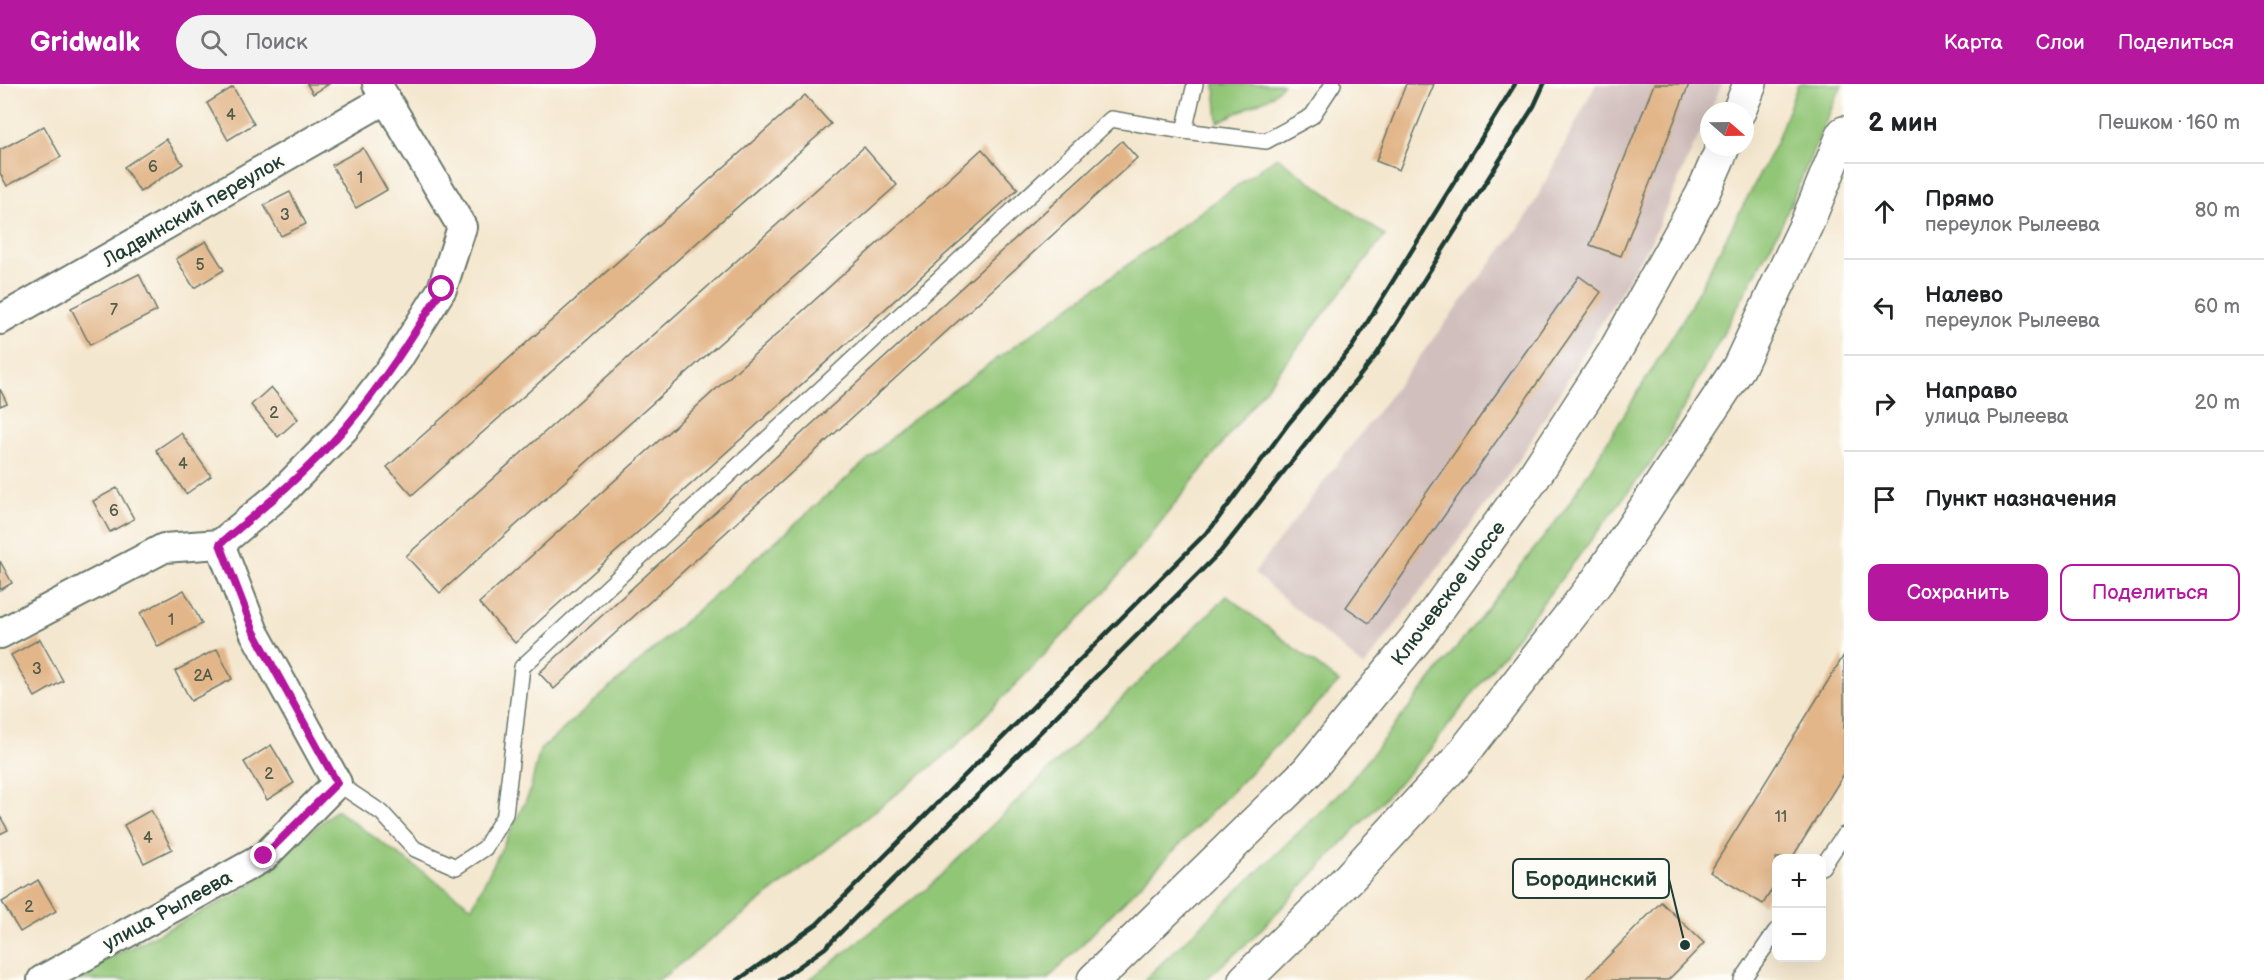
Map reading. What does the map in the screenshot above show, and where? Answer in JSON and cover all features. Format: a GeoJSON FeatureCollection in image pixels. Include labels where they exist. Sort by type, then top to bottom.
{"type":"FeatureCollection","features":[{"type":"Feature","properties":{"kind":"main road"},"geometry":{"type":"LineString","coordinates":[[1742,102],[1750,84]]}},
{"type":"Feature","properties":{"kind":"main road"},"geometry":{"type":"LineString","coordinates":[[1245,980],[1349,878],[1458,760],[1598,580],[1739,368],[1807,223],[1844,133]]}},
{"type":"Feature","properties":{"kind":"main road","name":"Ключевское шоссе"},"geometry":{"type":"LineString","coordinates":[[1094,980],[1308,771],[1419,635],[1533,478],[1614,353],[1702,195],[1719,156]]}},
{"type":"Feature","properties":{"kind":"street"},"geometry":{"type":"LineString","coordinates":[[0,634],[164,548],[220,544],[279,495],[344,429],[398,359],[442,289],[462,226],[381,92]]}},
{"type":"Feature","properties":{"kind":"street","name":"Ладвинский переулок"},"geometry":{"type":"LineString","coordinates":[[0,320],[381,92]]}},
{"type":"Feature","properties":{"kind":"street"},"geometry":{"type":"LineString","coordinates":[[220,544],[254,632],[337,783]]}},
{"type":"Feature","properties":{"kind":"street","name":"улица Рылеева"},"geometry":{"type":"LineString","coordinates":[[42,980],[264,856],[337,783]]}},
{"type":"Feature","properties":{"kind":"lane"},"geometry":{"type":"LineString","coordinates":[[1184,131],[1195,84]]}},
{"type":"Feature","properties":{"kind":"lane"},"geometry":{"type":"LineString","coordinates":[[337,783],[382,813],[415,849],[456,867],[485,848],[505,814],[522,667],[1111,120],[1266,141],[1312,116],[1333,84]]}},
{"type":"Feature","properties":{"kind":"lane"},"geometry":{"type":"LineString","coordinates":[[1826,860],[1844,835]]}},
{"type":"Feature","properties":{"kind":"lane"},"geometry":{"type":"LineString","coordinates":[[1742,980],[1772,937]]}},
{"type":"Feature","properties":{"kind":"shaded area"},"geometry":{"type":"Polygon","coordinates":[[[1596,84],[1722,84],[1714,102],[1700,102],[1700,133],[1651,241],[1519,460],[1364,667],[1254,573],[1528,215],[1596,84]]]}},
{"type":"Feature","properties":{"kind":"green space"},"geometry":{"type":"Polygon","coordinates":[[[1215,84],[1283,84],[1272,96],[1218,122],[1215,84]]]}},
{"type":"Feature","properties":{"kind":"green space"},"geometry":{"type":"Polygon","coordinates":[[[1798,84],[1842,84],[1781,226],[1661,449],[1428,752],[1253,938],[1205,980],[1144,980],[1346,787],[1565,510],[1685,316],[1775,145],[1798,84]]]}},
{"type":"Feature","properties":{"kind":"green space"},"geometry":{"type":"Polygon","coordinates":[[[1277,157],[1385,236],[1108,589],[951,751],[670,972],[658,980],[65,980],[240,893],[336,810],[472,907],[529,794],[540,750],[912,420],[1277,157]]]}},
{"type":"Feature","properties":{"kind":"green space"},"geometry":{"type":"Polygon","coordinates":[[[1227,596],[1339,682],[1047,980],[809,980],[929,887],[1227,596]]]}},
{"type":"Feature","properties":{"kind":"building"},"geometry":{"type":"Polygon","coordinates":[[[307,84],[329,84],[313,94],[307,84]]]}},
{"type":"Feature","properties":{"kind":"building"},"geometry":{"type":"Polygon","coordinates":[[[1406,84],[1434,84],[1399,170],[1376,161],[1406,84]]]}},
{"type":"Feature","properties":{"kind":"building"},"geometry":{"type":"Polygon","coordinates":[[[1654,84],[1689,84],[1621,256],[1590,245],[1654,84]]]}},
{"type":"Feature","properties":{"kind":"building"},"geometry":{"type":"Polygon","coordinates":[[[233,87],[254,124],[228,140],[207,103],[233,87]]]}},
{"type":"Feature","properties":{"kind":"building"},"geometry":{"type":"Polygon","coordinates":[[[805,95],[831,124],[412,495],[387,467],[805,95]]]}},
{"type":"Feature","properties":{"kind":"building"},"geometry":{"type":"Polygon","coordinates":[[[44,126],[61,157],[7,186],[0,173],[0,150],[44,126]]]}},
{"type":"Feature","properties":{"kind":"building"},"geometry":{"type":"Polygon","coordinates":[[[166,139],[183,164],[140,192],[124,167],[166,139]]]}},
{"type":"Feature","properties":{"kind":"building"},"geometry":{"type":"Polygon","coordinates":[[[1122,141],[1137,158],[554,689],[539,673],[1122,141]]]}},
{"type":"Feature","properties":{"kind":"building"},"geometry":{"type":"Polygon","coordinates":[[[864,147],[897,185],[440,593],[406,556],[864,147]]]}},
{"type":"Feature","properties":{"kind":"building"},"geometry":{"type":"Polygon","coordinates":[[[363,148],[387,190],[356,208],[332,165],[363,148]]]}},
{"type":"Feature","properties":{"kind":"building"},"geometry":{"type":"Polygon","coordinates":[[[982,149],[1018,189],[515,643],[479,603],[982,149]]]}},
{"type":"Feature","properties":{"kind":"building"},"geometry":{"type":"Polygon","coordinates":[[[290,192],[306,224],[281,236],[264,205],[290,192]]]}},
{"type":"Feature","properties":{"kind":"building"},"geometry":{"type":"Polygon","coordinates":[[[206,241],[224,270],[194,288],[176,259],[206,241]]]}},
{"type":"Feature","properties":{"kind":"building"},"geometry":{"type":"Polygon","coordinates":[[[139,274],[157,311],[90,345],[71,308],[139,274]]]}},
{"type":"Feature","properties":{"kind":"building"},"geometry":{"type":"Polygon","coordinates":[[[1579,276],[1601,292],[1369,623],[1346,607],[1579,276]]]}},
{"type":"Feature","properties":{"kind":"building"},"geometry":{"type":"Polygon","coordinates":[[[271,387],[298,419],[278,437],[251,405],[271,387]]]}},
{"type":"Feature","properties":{"kind":"building"},"geometry":{"type":"Polygon","coordinates":[[[0,389],[7,403],[0,406],[0,389]]]}},
{"type":"Feature","properties":{"kind":"building"},"geometry":{"type":"Polygon","coordinates":[[[181,433],[211,476],[186,494],[156,450],[181,433]]]}},
{"type":"Feature","properties":{"kind":"building"},"geometry":{"type":"Polygon","coordinates":[[[117,488],[134,519],[110,532],[93,501],[117,488]]]}},
{"type":"Feature","properties":{"kind":"building"},"geometry":{"type":"Polygon","coordinates":[[[0,561],[12,583],[0,590],[0,561]]]}},
{"type":"Feature","properties":{"kind":"building"},"geometry":{"type":"Polygon","coordinates":[[[184,590],[202,624],[158,647],[140,613],[184,590]]]}},
{"type":"Feature","properties":{"kind":"building"},"geometry":{"type":"Polygon","coordinates":[[[40,639],[63,681],[35,697],[11,655],[40,639]]]}},
{"type":"Feature","properties":{"kind":"building"},"geometry":{"type":"Polygon","coordinates":[[[217,649],[232,679],[191,701],[175,671],[217,649]]]}},
{"type":"Feature","properties":{"kind":"building"},"geometry":{"type":"Polygon","coordinates":[[[1844,655],[1844,774],[1794,854],[1772,854],[1772,889],[1763,904],[1710,872],[1844,655]]]}},
{"type":"Feature","properties":{"kind":"building"},"geometry":{"type":"Polygon","coordinates":[[[271,745],[294,783],[267,800],[244,762],[271,745]]]}},
{"type":"Feature","properties":{"kind":"building"},"geometry":{"type":"Polygon","coordinates":[[[151,810],[172,849],[144,863],[124,825],[151,810]]]}},
{"type":"Feature","properties":{"kind":"building"},"geometry":{"type":"Polygon","coordinates":[[[0,816],[8,830],[0,834],[0,816]]]}},
{"type":"Feature","properties":{"kind":"building"},"geometry":{"type":"Polygon","coordinates":[[[38,880],[56,911],[20,932],[2,902],[38,880]]]}},
{"type":"Feature","properties":{"kind":"building"},"geometry":{"type":"Polygon","coordinates":[[[1661,902],[1704,943],[1679,969],[1668,980],[1585,980],[1661,902]]]}},
{"type":"Feature","properties":{"kind":"railway"},"geometry":{"type":"LineString","coordinates":[[738,980],[817,924],[1212,527],[1289,423],[1352,347],[1515,84]]}},
{"type":"Feature","properties":{"kind":"railway"},"geometry":{"type":"LineString","coordinates":[[780,980],[825,948],[1221,551],[1377,354],[1534,106],[1544,84]]}},
{"type":"Feature","properties":{"kind":"place","name":"Бородинский"},"geometry":{"type":"Point","coordinates":[1685,945]}},
{"type":"Feature","properties":{"kind":"route"},"geometry":{"type":"LineString","coordinates":[[264,856],[337,783],[254,632],[220,544],[279,495],[344,429],[398,359],[442,289]]}}]}
